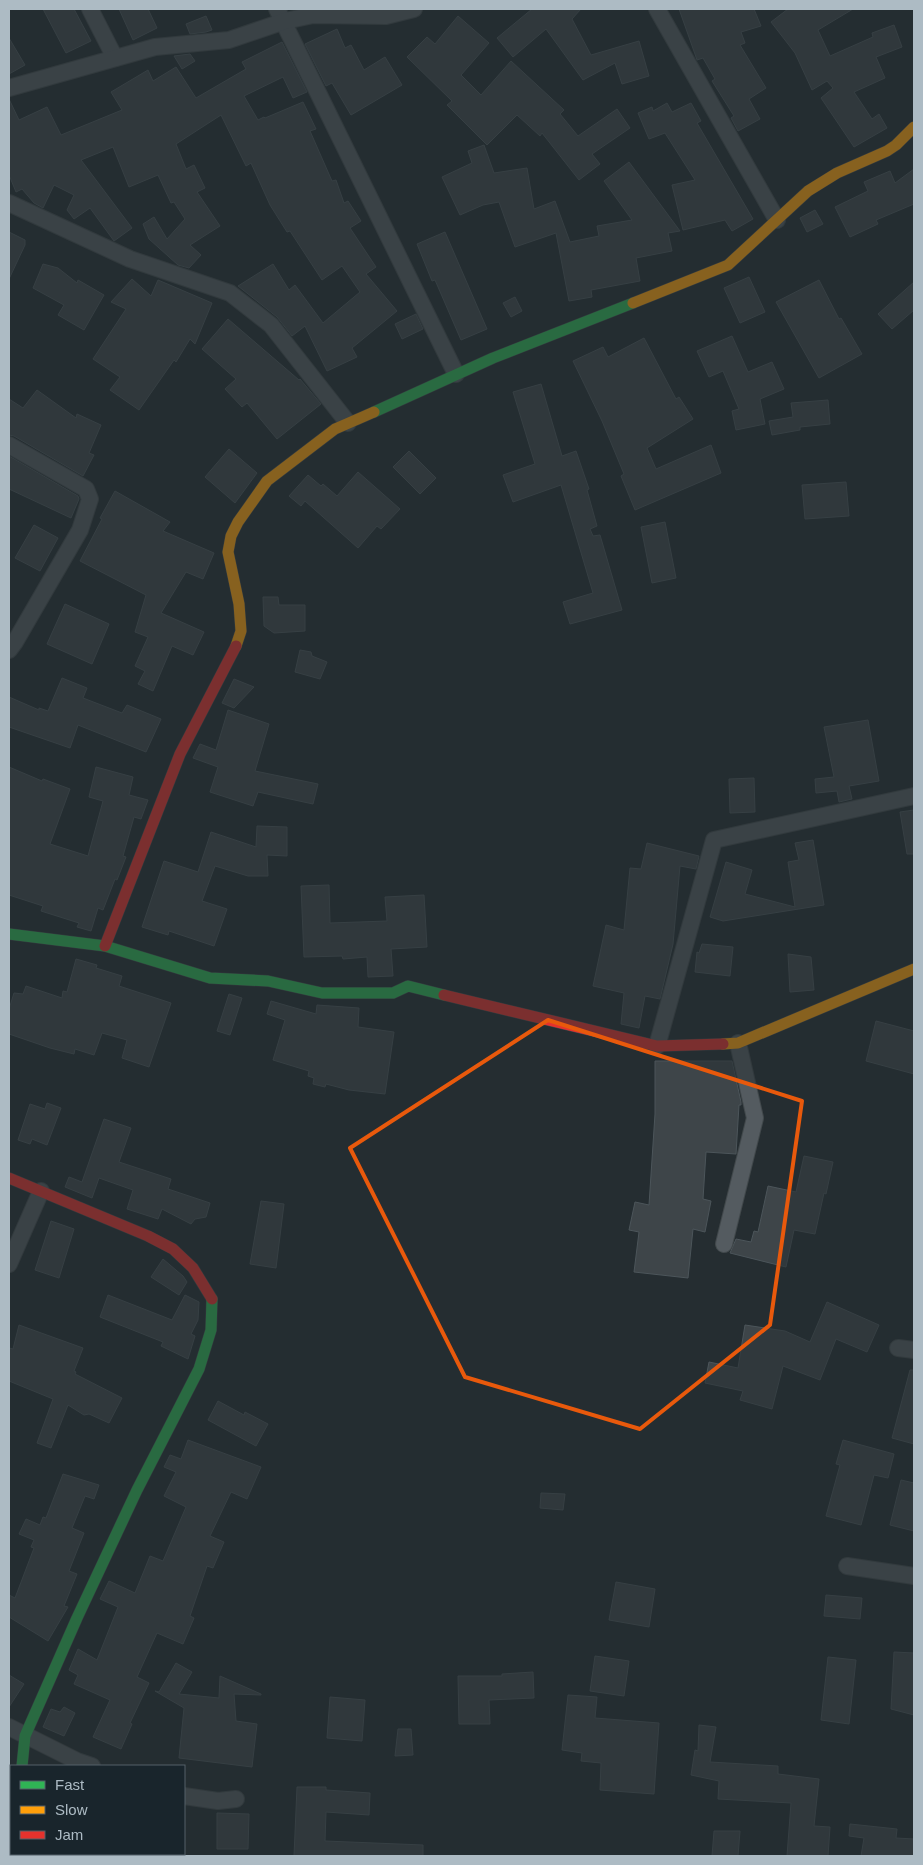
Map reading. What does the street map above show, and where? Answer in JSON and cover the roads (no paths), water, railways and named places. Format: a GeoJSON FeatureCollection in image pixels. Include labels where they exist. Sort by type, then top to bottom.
{"type":"FeatureCollection","features":[{"type":"Feature","properties":{"kind":"street"},"geometry":{"type":"LineString","coordinates":[[90,9],[115,58]]}},
{"type":"Feature","properties":{"kind":"street"},"geometry":{"type":"LineString","coordinates":[[9,88],[155,47],[230,40],[281,15],[386,16],[414,9]]}},
{"type":"Feature","properties":{"kind":"street"},"geometry":{"type":"LineString","coordinates":[[658,9],[777,220]]}},
{"type":"Feature","properties":{"kind":"street"},"geometry":{"type":"LineString","coordinates":[[281,15],[456,374]]}},
{"type":"Feature","properties":{"kind":"street"},"geometry":{"type":"LineString","coordinates":[[104,946],[180,754],[239,641],[241,631],[239,604],[228,552],[231,536],[238,522],[267,481],[335,429],[493,358],[728,265],[808,192],[837,172],[887,151],[914,127]]}},
{"type":"Feature","properties":{"kind":"street"},"geometry":{"type":"LineString","coordinates":[[9,203],[130,259],[230,293],[271,325],[348,423]]}},
{"type":"Feature","properties":{"kind":"street"},"geometry":{"type":"LineString","coordinates":[[9,445],[86,489],[90,499],[80,530],[9,650]]}},
{"type":"Feature","properties":{"kind":"street"},"geometry":{"type":"LineString","coordinates":[[657,1046],[714,840],[914,796]]}},
{"type":"Feature","properties":{"kind":"street"},"geometry":{"type":"LineString","coordinates":[[9,934],[104,946],[210,978],[268,981],[322,993],[393,994],[408,986],[657,1046],[738,1043],[914,969]]}},
{"type":"Feature","properties":{"kind":"street"},"geometry":{"type":"LineString","coordinates":[[724,1244],[754,1118],[738,1043]]}},
{"type":"Feature","properties":{"kind":"street"},"geometry":{"type":"LineString","coordinates":[[9,1178],[148,1236],[173,1250],[193,1268],[212,1298],[211,1330],[199,1369],[133,1498],[77,1618],[25,1736],[22,1765]]}},
{"type":"Feature","properties":{"kind":"street"},"geometry":{"type":"LineString","coordinates":[[9,1264],[41,1191]]}},
{"type":"Feature","properties":{"kind":"street"},"geometry":{"type":"LineString","coordinates":[[847,1566],[914,1576]]}},
{"type":"Feature","properties":{"kind":"street"},"geometry":{"type":"LineString","coordinates":[[9,1727],[77,1761],[89,1765]]}},
{"type":"Feature","properties":{"kind":"street"},"geometry":{"type":"LineString","coordinates":[[185,1796],[218,1801],[236,1799]]}}]}
